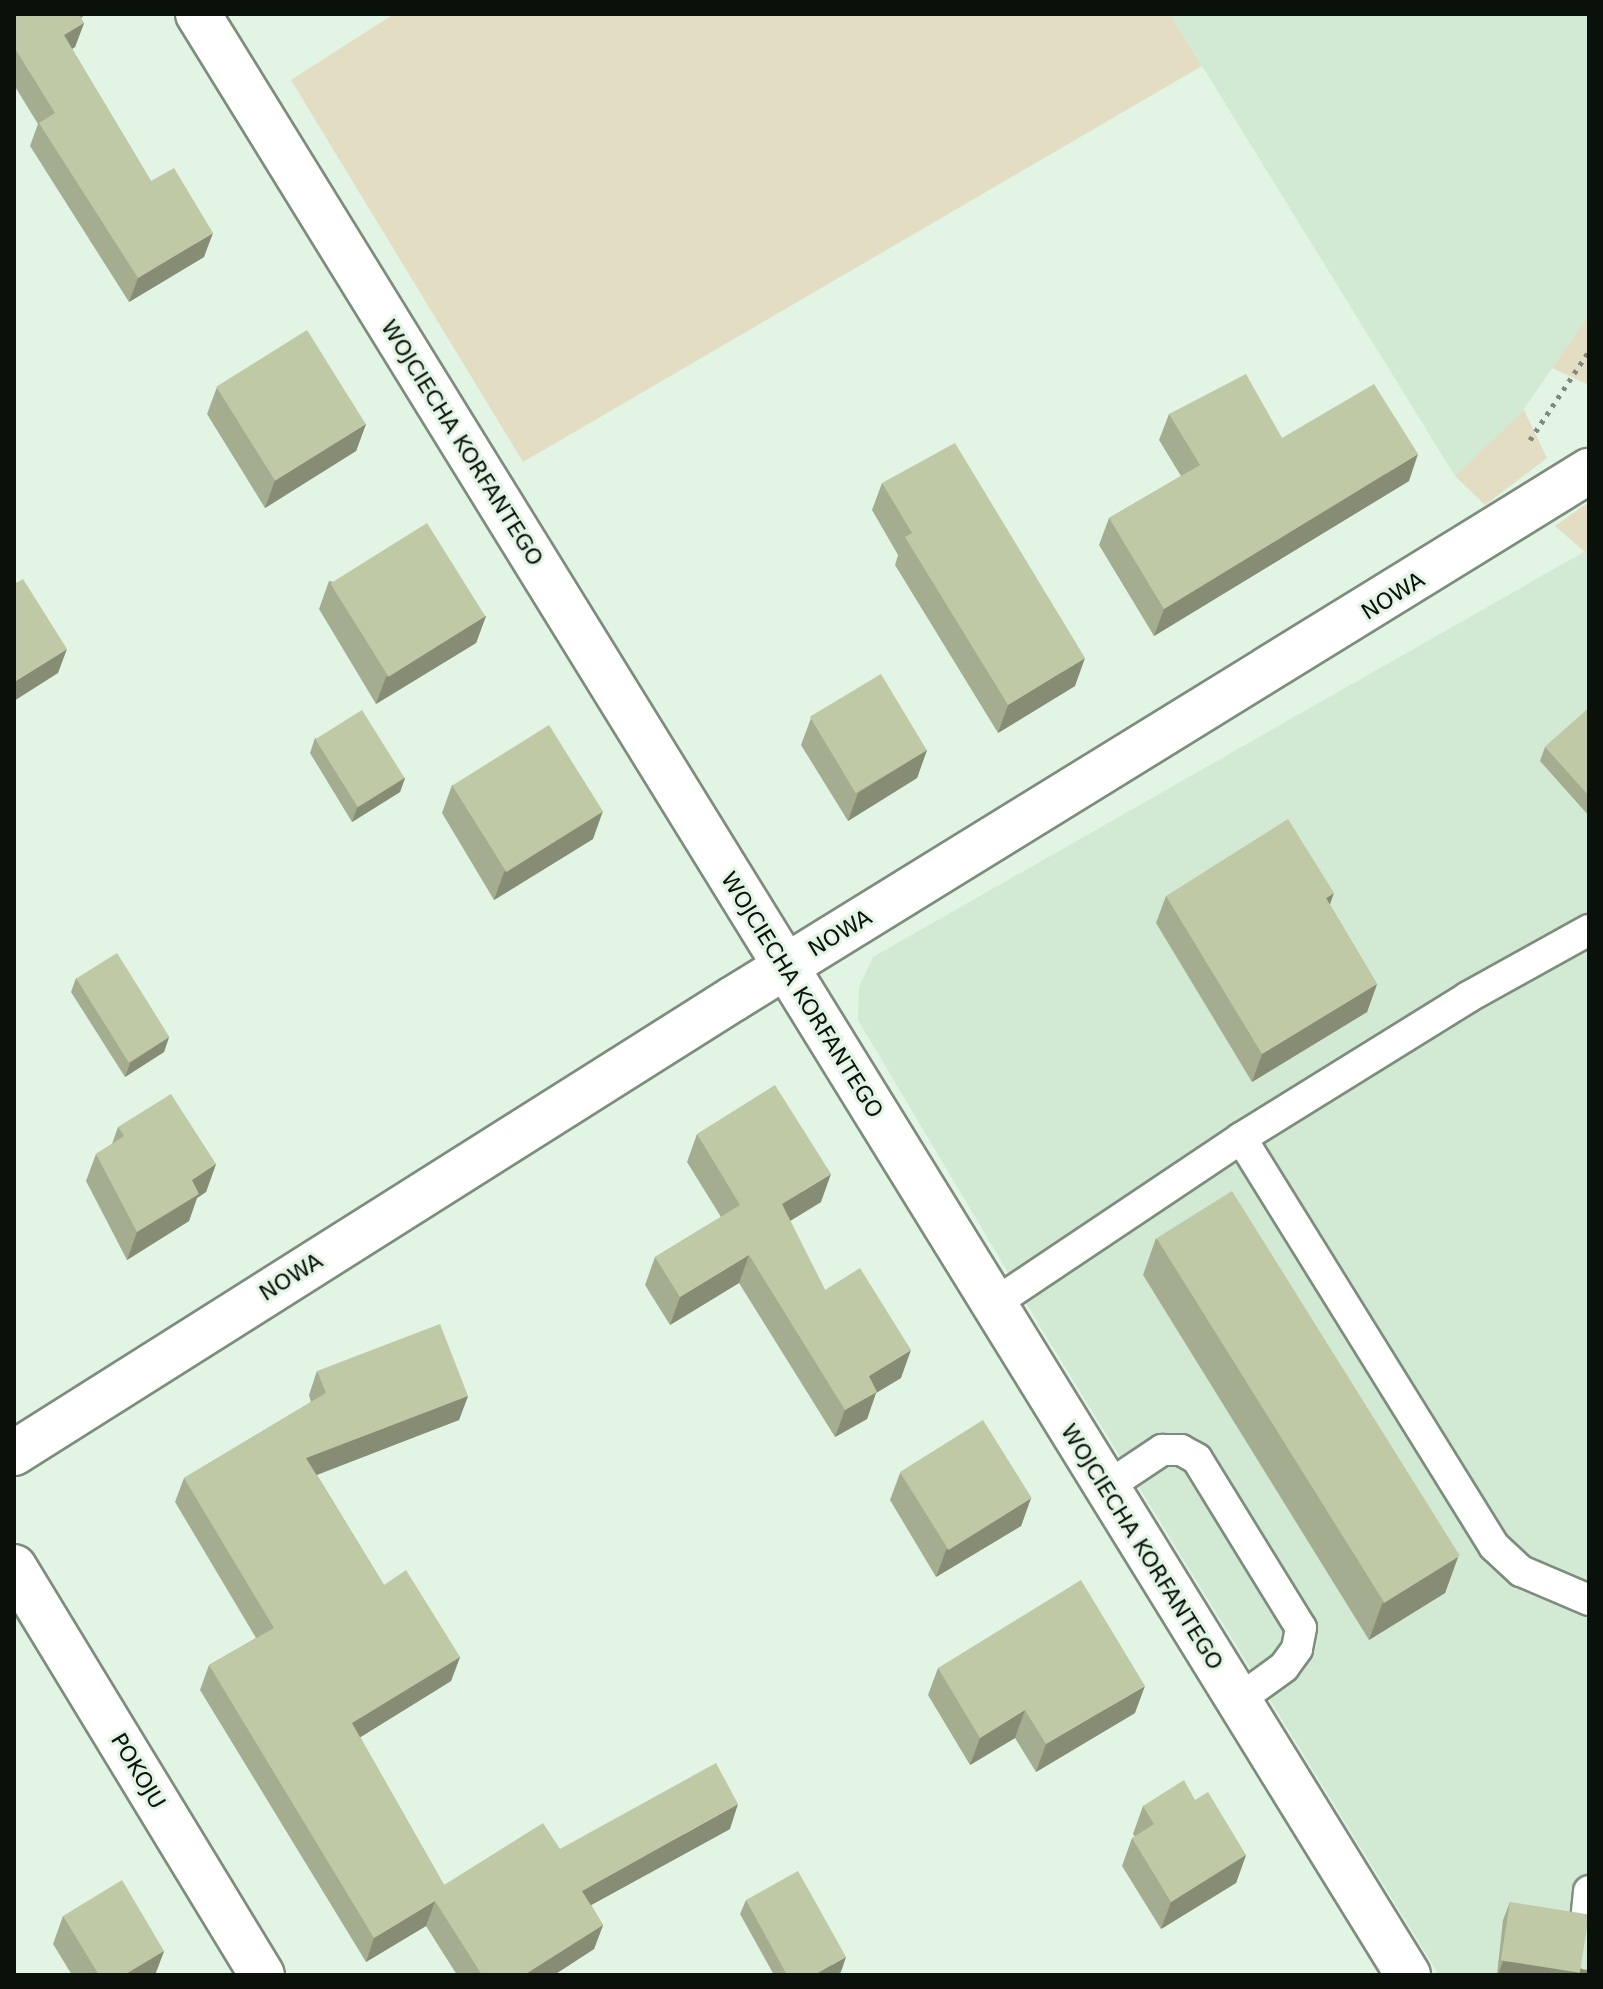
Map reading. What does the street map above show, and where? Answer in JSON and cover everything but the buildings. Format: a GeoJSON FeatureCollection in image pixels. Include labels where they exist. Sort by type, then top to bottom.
{"type":"FeatureCollection","features":[{"type":"Feature","properties":{"kind":"street","name":"WOJCIECHA KORFANTEGO"},"geometry":{"type":"LineString","coordinates":[[198,14],[1408,1975]]}},
{"type":"Feature","properties":{"kind":"street","name":"NOWA"},"geometry":{"type":"LineString","coordinates":[[14,1453],[786,966],[1589,471]]}},
{"type":"Feature","properties":{"kind":"street","name":"POKOJU"},"geometry":{"type":"LineString","coordinates":[[14,1567],[262,1975]]}},
{"type":"Feature","properties":{"kind":"lane"},"geometry":{"type":"LineString","coordinates":[[992,1305],[1241,1138],[1468,997],[1589,930]]}},
{"type":"Feature","properties":{"kind":"lane"},"geometry":{"type":"LineString","coordinates":[[1241,1138],[1494,1546],[1521,1571],[1589,1600]]}},
{"type":"Feature","properties":{"kind":"lane"},"geometry":{"type":"LineString","coordinates":[[1105,1488],[1162,1450],[1181,1450],[1197,1459],[1301,1628],[1297,1649],[1284,1667],[1237,1701]]}},
{"type":"Feature","properties":{"kind":"path"},"geometry":{"type":"LineString","coordinates":[[1522,453],[1589,351]]}},
{"type":"Feature","properties":{"kind":"shaded area"},"geometry":{"type":"Polygon","coordinates":[[[394,14],[1170,14],[1202,66],[523,462],[291,80],[394,14]]]}},
{"type":"Feature","properties":{"kind":"shaded area"},"geometry":{"type":"Polygon","coordinates":[[[1170,14],[1589,14],[1589,315],[1496,449],[1455,476],[1170,14]]]}},
{"type":"Feature","properties":{"kind":"shaded area"},"geometry":{"type":"Polygon","coordinates":[[[1589,315],[1589,385],[1552,368],[1589,315]]]}},
{"type":"Feature","properties":{"kind":"shaded area"},"geometry":{"type":"Polygon","coordinates":[[[1524,410],[1547,458],[1485,505],[1455,476],[1524,410]]]}},
{"type":"Feature","properties":{"kind":"shaded area"},"geometry":{"type":"Polygon","coordinates":[[[1589,502],[1589,549],[1585,552],[1555,526],[1589,502]]]}},
{"type":"Feature","properties":{"kind":"shaded area"},"geometry":{"type":"Polygon","coordinates":[[[1589,549],[1589,1975],[1439,1975],[1044,1333],[858,1020],[859,987],[873,957],[1589,549]]]}}]}
